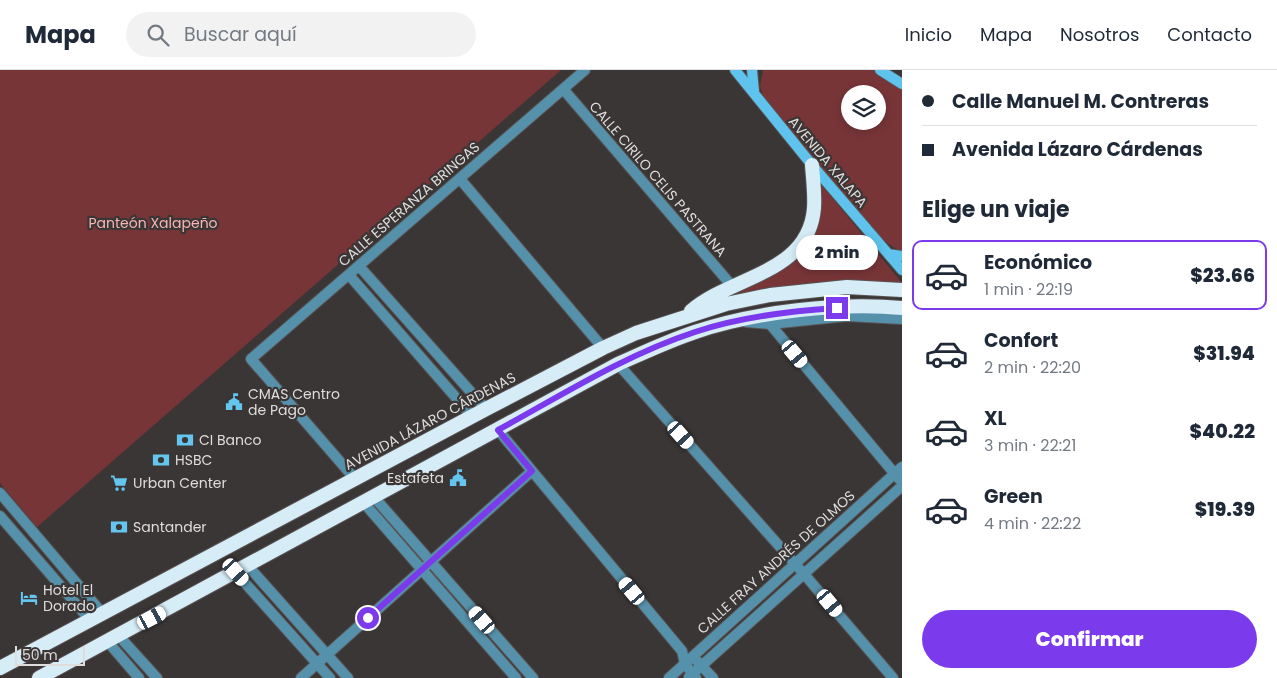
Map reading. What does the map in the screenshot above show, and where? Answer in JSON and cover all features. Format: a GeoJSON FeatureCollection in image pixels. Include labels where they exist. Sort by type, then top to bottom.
{"type":"FeatureCollection","features":[{"type":"Feature","properties":{"kind":"highway"},"geometry":{"type":"LineString","coordinates":[[686,316],[711,296],[768,272],[782,262],[804,238],[814,209],[812,165]]}},
{"type":"Feature","properties":{"kind":"highway","name":"AVENIDA LÁZARO CÁRDENAS"},"geometry":{"type":"LineString","coordinates":[[0,668],[602,348],[686,316],[726,304],[820,288],[902,290]]}},
{"type":"Feature","properties":{"kind":"highway"},"geometry":{"type":"LineString","coordinates":[[39,678],[618,364],[694,332],[733,321],[822,309],[875,306],[902,308]]}},
{"type":"Feature","properties":{"kind":"main road","name":"AVENIDA XALAPA"},"geometry":{"type":"LineString","coordinates":[[735,70],[812,165],[902,270]]}},
{"type":"Feature","properties":{"kind":"main road"},"geometry":{"type":"LineString","coordinates":[[752,70],[754,93]]}},
{"type":"Feature","properties":{"kind":"main road"},"geometry":{"type":"LineString","coordinates":[[880,70],[902,84]]}},
{"type":"Feature","properties":{"kind":"main road"},"geometry":{"type":"LineString","coordinates":[[888,254],[902,256]]}},
{"type":"Feature","properties":{"kind":"street","name":"CALLE ESPERANZA BRINGAS"},"geometry":{"type":"LineString","coordinates":[[355,479],[251,359],[585,70]]}},
{"type":"Feature","properties":{"kind":"street","name":"CALLE CIRILO CELIS PASTRANA"},"geometry":{"type":"LineString","coordinates":[[564,90],[732,286]]}},
{"type":"Feature","properties":{"kind":"street"},"geometry":{"type":"LineString","coordinates":[[460,179],[602,348]]}},
{"type":"Feature","properties":{"kind":"street"},"geometry":{"type":"LineString","coordinates":[[359,266],[486,409]]}},
{"type":"Feature","properties":{"kind":"street"},"geometry":{"type":"LineString","coordinates":[[348,275],[472,416]]}},
{"type":"Feature","properties":{"kind":"street"},"geometry":{"type":"LineString","coordinates":[[733,321],[770,324],[847,316],[902,319]]}},
{"type":"Feature","properties":{"kind":"street"},"geometry":{"type":"LineString","coordinates":[[770,324],[898,471],[902,484]]}},
{"type":"Feature","properties":{"kind":"street"},"geometry":{"type":"LineString","coordinates":[[618,364],[795,563],[893,678]]}},
{"type":"Feature","properties":{"kind":"street"},"geometry":{"type":"LineString","coordinates":[[498,430],[682,651],[693,656],[713,678]]}},
{"type":"Feature","properties":{"kind":"street"},"geometry":{"type":"LineString","coordinates":[[301,678],[532,471]]}},
{"type":"Feature","properties":{"kind":"street","name":"CALLE FRAY ANDRÉS DE OLMOS"},"geometry":{"type":"LineString","coordinates":[[669,678],[898,471]]}},
{"type":"Feature","properties":{"kind":"street","name":"CALLE FRAY ANDRÉS DE OLMOS"},"geometry":{"type":"LineString","coordinates":[[692,677],[902,484]]}},
{"type":"Feature","properties":{"kind":"street"},"geometry":{"type":"LineString","coordinates":[[0,493],[96,617]]}},
{"type":"Feature","properties":{"kind":"street"},"geometry":{"type":"LineString","coordinates":[[369,500],[431,562],[533,678]]}},
{"type":"Feature","properties":{"kind":"street"},"geometry":{"type":"LineString","coordinates":[[369,500],[422,570],[516,678]]}},
{"type":"Feature","properties":{"kind":"street"},"geometry":{"type":"LineString","coordinates":[[0,516],[96,617]]}},
{"type":"Feature","properties":{"kind":"street"},"geometry":{"type":"LineString","coordinates":[[242,569],[348,678]]}},
{"type":"Feature","properties":{"kind":"street"},"geometry":{"type":"LineString","coordinates":[[242,569],[330,678]]}},
{"type":"Feature","properties":{"kind":"street"},"geometry":{"type":"LineString","coordinates":[[114,639],[139,678]]}},
{"type":"Feature","properties":{"kind":"street"},"geometry":{"type":"LineString","coordinates":[[114,639],[157,678]]}},
{"type":"Feature","properties":{"kind":"street"},"geometry":{"type":"LineString","coordinates":[[682,651],[685,664],[692,677]]}},
{"type":"Feature","properties":{"kind":"green space","name":"Panteón Xalapeño"},"geometry":{"type":"Polygon","coordinates":[[[0,70],[561,70],[37,527],[0,483],[0,70]]]}},
{"type":"Feature","properties":{"kind":"green space"},"geometry":{"type":"Polygon","coordinates":[[[763,70],[874,70],[902,88],[902,253],[874,234],[764,101],[760,86],[763,70]]]}},
{"type":"Feature","properties":{"kind":"green space"},"geometry":{"type":"Polygon","coordinates":[[[820,183],[902,283],[859,281],[816,283],[730,295],[796,256],[820,183]]]}},
{"type":"Feature","properties":{"kind":"place","name":"CMAS Centro de Pago"},"geometry":{"type":"Point","coordinates":[234,402]}},
{"type":"Feature","properties":{"kind":"place","name":"CI Banco"},"geometry":{"type":"Point","coordinates":[185,440]}},
{"type":"Feature","properties":{"kind":"place","name":"HSBC"},"geometry":{"type":"Point","coordinates":[161,460]}},
{"type":"Feature","properties":{"kind":"place","name":"Estafeta"},"geometry":{"type":"Point","coordinates":[458,478]}},
{"type":"Feature","properties":{"kind":"place","name":"Urban Center"},"geometry":{"type":"Point","coordinates":[119,483]}},
{"type":"Feature","properties":{"kind":"place","name":"Santander"},"geometry":{"type":"Point","coordinates":[119,527]}},
{"type":"Feature","properties":{"kind":"place","name":"Hotel El Dorado"},"geometry":{"type":"Point","coordinates":[29,598]}},
{"type":"Feature","properties":{"kind":"route"},"geometry":{"type":"LineString","coordinates":[[368,618],[532,471],[498,430],[618,364],[694,332],[733,321],[792,312],[837,308]]}}]}
